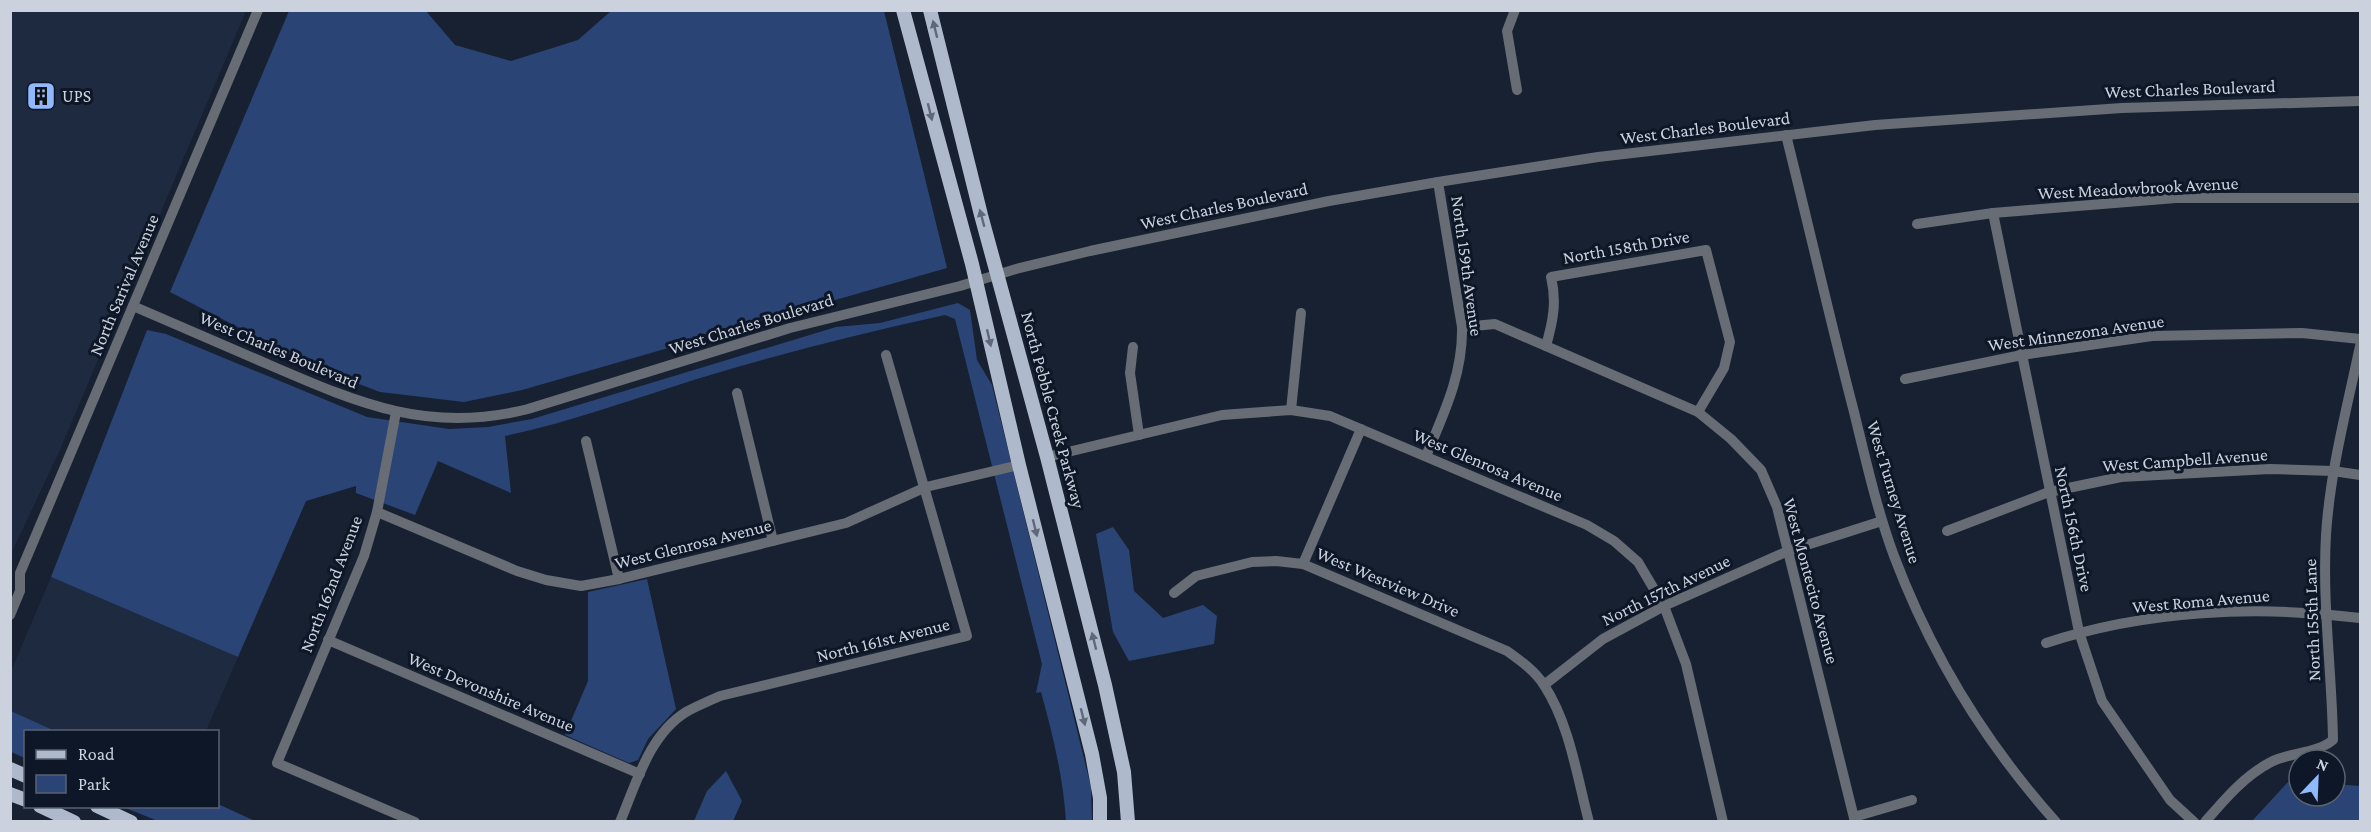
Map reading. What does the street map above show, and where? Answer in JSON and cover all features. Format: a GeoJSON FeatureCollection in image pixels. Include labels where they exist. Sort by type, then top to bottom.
{"type":"FeatureCollection","features":[{"type":"Feature","properties":{"kind":"main road"},"geometry":{"type":"LineString","coordinates":[[903,10],[975,282],[1092,754],[1099,790],[1100,822]]}},
{"type":"Feature","properties":{"kind":"main road","name":"North Pebble Creek Parkway"},"geometry":{"type":"LineString","coordinates":[[930,10],[1047,457],[1121,753],[1127,791],[1128,822]]}},
{"type":"Feature","properties":{"kind":"main road"},"geometry":{"type":"LineString","coordinates":[[10,769],[24,775]]}},
{"type":"Feature","properties":{"kind":"main road"},"geometry":{"type":"LineString","coordinates":[[42,808],[74,822]]}},
{"type":"Feature","properties":{"kind":"main road"},"geometry":{"type":"LineString","coordinates":[[99,808],[131,822]]}},
{"type":"Feature","properties":{"kind":"street","name":"North Sarival Avenue"},"geometry":{"type":"LineString","coordinates":[[10,615],[20,591],[20,573],[258,10]]}},
{"type":"Feature","properties":{"kind":"street"},"geometry":{"type":"LineString","coordinates":[[1515,10],[1507,31],[1517,90]]}},
{"type":"Feature","properties":{"kind":"street","name":"West Charles Boulevard"},"geometry":{"type":"LineString","coordinates":[[133,306],[343,396],[396,412],[440,417],[485,417],[508,414],[576,395],[790,328],[1090,251],[1329,201],[1438,182],[1598,157],[1875,125],[2122,108],[2361,101]]}},
{"type":"Feature","properties":{"kind":"street","name":"West Turney Avenue"},"geometry":{"type":"LineString","coordinates":[[1786,135],[1882,521],[1918,614],[1963,698],[2007,764],[2056,822]]}},
{"type":"Feature","properties":{"kind":"street","name":"North 159th Avenue"},"geometry":{"type":"LineString","coordinates":[[1426,456],[1452,393],[1462,350],[1462,327],[1438,182]]}},
{"type":"Feature","properties":{"kind":"street","name":"West Meadowbrook Avenue"},"geometry":{"type":"LineString","coordinates":[[1917,224],[1993,213],[2176,198],[2361,198]]}},
{"type":"Feature","properties":{"kind":"street","name":"North 156th Drive"},"geometry":{"type":"LineString","coordinates":[[1993,213],[2079,632],[2102,701],[2132,748],[2170,800],[2194,822]]}},
{"type":"Feature","properties":{"kind":"street","name":"North 158th Drive"},"geometry":{"type":"LineString","coordinates":[[1546,346],[1555,316],[1555,294],[1551,277],[1706,250],[1730,342],[1724,368],[1698,412]]}},
{"type":"Feature","properties":{"kind":"street"},"geometry":{"type":"LineString","coordinates":[[1291,410],[1301,313]]}},
{"type":"Feature","properties":{"kind":"street","name":"West Montecito Avenue"},"geometry":{"type":"LineString","coordinates":[[1462,327],[1495,324],[1698,412],[1731,439],[1761,470],[1778,507],[1855,819]]}},
{"type":"Feature","properties":{"kind":"street","name":"West Minnezona Avenue"},"geometry":{"type":"LineString","coordinates":[[1905,379],[2022,355],[2152,336],[2302,333],[2361,339]]}},
{"type":"Feature","properties":{"kind":"street","name":"North 155th Lane"},"geometry":{"type":"LineString","coordinates":[[2205,822],[2236,786],[2272,762],[2304,750],[2324,747],[2332,740],[2326,613],[2326,535],[2333,471],[2361,346]]}},
{"type":"Feature","properties":{"kind":"street"},"geometry":{"type":"LineString","coordinates":[[1133,347],[1130,373],[1139,435]]}},
{"type":"Feature","properties":{"kind":"street","name":"North 161st Avenue"},"geometry":{"type":"LineString","coordinates":[[620,822],[650,751],[668,728],[685,712],[720,696],[967,636],[926,487],[886,355]]}},
{"type":"Feature","properties":{"kind":"street"},"geometry":{"type":"LineString","coordinates":[[737,393],[773,541]]}},
{"type":"Feature","properties":{"kind":"street","name":"West Glenrosa Avenue"},"geometry":{"type":"LineString","coordinates":[[1047,457],[1222,414],[1291,410],[1330,416],[1587,525],[1614,541],[1638,562],[1664,606],[1686,664],[1723,822]]}},
{"type":"Feature","properties":{"kind":"street","name":"North 162nd Avenue"},"geometry":{"type":"LineString","coordinates":[[396,412],[377,512],[364,556],[277,763],[415,822]]}},
{"type":"Feature","properties":{"kind":"street"},"geometry":{"type":"LineString","coordinates":[[1303,564],[1361,429]]}},
{"type":"Feature","properties":{"kind":"street"},"geometry":{"type":"LineString","coordinates":[[586,441],[618,579]]}},
{"type":"Feature","properties":{"kind":"street","name":"West Glenrosa Avenue"},"geometry":{"type":"LineString","coordinates":[[377,512],[517,571],[546,580],[581,586],[846,523],[926,487],[1019,465]]}},
{"type":"Feature","properties":{"kind":"street","name":"West Campbell Avenue"},"geometry":{"type":"LineString","coordinates":[[1947,531],[2049,492],[2121,477],[2270,469],[2333,471],[2361,475]]}},
{"type":"Feature","properties":{"kind":"street","name":"North 157th Avenue"},"geometry":{"type":"LineString","coordinates":[[1544,684],[1603,639],[1664,606],[1788,551],[1882,521]]}},
{"type":"Feature","properties":{"kind":"street","name":"West Westview Drive"},"geometry":{"type":"LineString","coordinates":[[1174,593],[1196,576],[1252,562],[1276,561],[1303,564],[1507,651],[1527,666],[1544,684]]}},
{"type":"Feature","properties":{"kind":"street","name":"North Sarival Avenue"},"geometry":{"type":"LineString","coordinates":[[10,581],[20,573]]}},
{"type":"Feature","properties":{"kind":"street","name":"West Roma Avenue"},"geometry":{"type":"LineString","coordinates":[[2046,643],[2079,632],[2169,616],[2274,610],[2361,618]]}},
{"type":"Feature","properties":{"kind":"street","name":"West Devonshire Avenue"},"geometry":{"type":"LineString","coordinates":[[328,640],[640,774]]}},
{"type":"Feature","properties":{"kind":"street"},"geometry":{"type":"LineString","coordinates":[[1544,684],[1566,732],[1588,822]]}},
{"type":"Feature","properties":{"kind":"street"},"geometry":{"type":"LineString","coordinates":[[1855,819],[1912,800]]}},
{"type":"Feature","properties":{"kind":"shaded area"},"geometry":{"type":"Polygon","coordinates":[[[11,10],[246,11],[59,452],[11,554],[11,10]]]}},
{"type":"Feature","properties":{"kind":"shaded area"},"geometry":{"type":"Polygon","coordinates":[[[51,577],[238,657],[206,730],[53,730],[11,711],[11,671],[51,577]]]}},
{"type":"Feature","properties":{"kind":"green space"},"geometry":{"type":"Polygon","coordinates":[[[289,11],[426,11],[455,45],[511,61],[578,40],[611,11],[884,11],[947,268],[522,390],[464,402],[380,392],[317,368],[170,292],[289,11]]]}},
{"type":"Feature","properties":{"kind":"green space"},"geometry":{"type":"Polygon","coordinates":[[[958,303],[970,310],[977,360],[992,385],[1091,787],[1092,821],[1066,821],[1063,788],[1053,740],[1041,692],[1036,693],[1042,664],[955,319],[945,315],[759,361],[578,417],[505,436],[511,493],[438,461],[415,515],[356,493],[356,486],[306,501],[238,657],[51,577],[147,330],[166,334],[367,417],[449,429],[488,427],[532,419],[836,327],[880,323],[958,303]]]}},
{"type":"Feature","properties":{"kind":"green space"},"geometry":{"type":"Polygon","coordinates":[[[1113,527],[1129,550],[1134,591],[1163,618],[1203,605],[1217,616],[1214,644],[1129,661],[1113,632],[1096,534],[1113,527]]]}},
{"type":"Feature","properties":{"kind":"green space"},"geometry":{"type":"Polygon","coordinates":[[[647,579],[676,709],[648,739],[638,760],[629,763],[565,735],[588,681],[588,592],[647,579]]]}},
{"type":"Feature","properties":{"kind":"green space"},"geometry":{"type":"Polygon","coordinates":[[[11,711],[53,730],[24,730],[24,758],[11,752],[11,711]]]}},
{"type":"Feature","properties":{"kind":"green space"},"geometry":{"type":"Polygon","coordinates":[[[726,771],[742,801],[733,821],[694,821],[707,791],[726,771]]]}},
{"type":"Feature","properties":{"kind":"green space"},"geometry":{"type":"Polygon","coordinates":[[[2287,783],[2287,808],[2347,808],[2347,785],[2360,786],[2360,821],[2252,821],[2287,783]]]}},
{"type":"Feature","properties":{"kind":"green space"},"geometry":{"type":"Polygon","coordinates":[[[219,804],[255,821],[158,821],[126,808],[219,808],[219,804]]]}},
{"type":"Feature","properties":{"kind":"place","name":"UPS"},"geometry":{"type":"Point","coordinates":[41,96]}}]}
